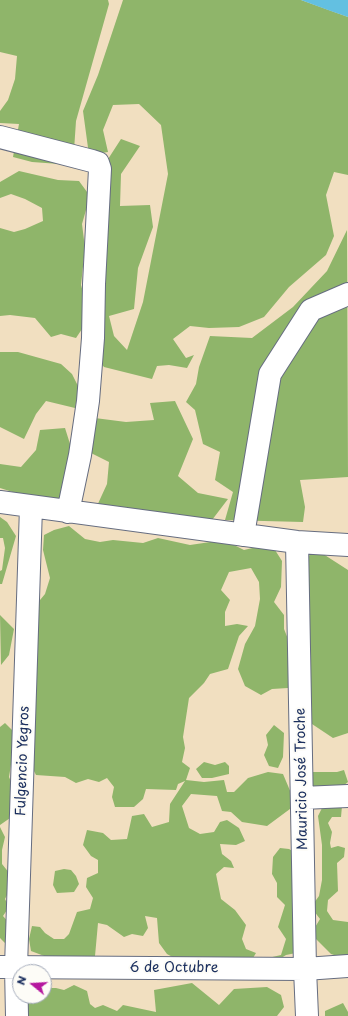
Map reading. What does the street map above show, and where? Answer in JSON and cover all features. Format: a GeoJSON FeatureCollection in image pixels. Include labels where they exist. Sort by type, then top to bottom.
{"type":"FeatureCollection","features":[{"type":"Feature","properties":{"kind":"street"},"geometry":{"type":"LineString","coordinates":[[0,137],[92,161],[98,163],[100,169],[91,371],[80,455],[68,512]]}},
{"type":"Feature","properties":{"kind":"street"},"geometry":{"type":"LineString","coordinates":[[243,535],[270,374],[311,310],[348,294]]}},
{"type":"Feature","properties":{"kind":"street"},"geometry":{"type":"LineString","coordinates":[[0,502],[297,542],[348,545]]}},
{"type":"Feature","properties":{"kind":"street","name":"Fulgencio Yegros"},"geometry":{"type":"LineString","coordinates":[[17,1016],[8,967],[31,507]]}},
{"type":"Feature","properties":{"kind":"street","name":"Mauricio José Troche"},"geometry":{"type":"LineString","coordinates":[[297,542],[307,1016]]}},
{"type":"Feature","properties":{"kind":"street"},"geometry":{"type":"LineString","coordinates":[[302,798],[348,796]]}},
{"type":"Feature","properties":{"kind":"street","name":"6 de Octubre"},"geometry":{"type":"LineString","coordinates":[[8,967],[305,969],[348,966]]}},
{"type":"Feature","properties":{"kind":"green space"},"geometry":{"type":"Polygon","coordinates":[[[0,0],[108,0],[109,4],[76,121],[73,165],[32,162],[13,157],[19,124],[0,123],[0,111],[8,100],[15,79],[17,56],[0,52],[0,0]]]}},
{"type":"Feature","properties":{"kind":"green space"},"geometry":{"type":"Polygon","coordinates":[[[123,0],[301,0],[348,17],[348,175],[334,172],[326,195],[334,236],[326,255],[289,287],[264,317],[239,327],[209,328],[190,326],[173,339],[186,358],[194,355],[187,368],[169,365],[157,366],[152,379],[104,367],[85,344],[101,170],[121,139],[140,146],[121,174],[120,206],[150,205],[153,227],[138,268],[134,309],[109,316],[114,336],[127,350],[143,302],[168,174],[161,125],[139,104],[113,105],[103,130],[108,152],[89,155],[83,111],[98,75],[123,0]]]}},
{"type":"Feature","properties":{"kind":"green space"},"geometry":{"type":"Polygon","coordinates":[[[19,171],[58,180],[79,181],[90,196],[82,224],[85,248],[81,285],[87,306],[84,326],[76,338],[61,334],[51,337],[35,318],[10,315],[0,316],[0,228],[14,232],[43,221],[42,208],[25,199],[11,194],[0,198],[0,182],[19,171]]]}},
{"type":"Feature","properties":{"kind":"green space"},"geometry":{"type":"Polygon","coordinates":[[[347,230],[348,477],[300,480],[305,507],[303,522],[225,520],[233,492],[215,480],[220,452],[203,444],[195,410],[186,402],[196,384],[199,367],[210,336],[252,338],[293,307],[327,271],[347,230]]]}},
{"type":"Feature","properties":{"kind":"green space"},"geometry":{"type":"Polygon","coordinates":[[[0,352],[18,352],[61,364],[72,374],[79,388],[75,408],[46,401],[36,414],[24,439],[0,427],[0,352]]]}},
{"type":"Feature","properties":{"kind":"green space"},"geometry":{"type":"Polygon","coordinates":[[[175,401],[193,439],[178,476],[198,493],[228,499],[212,520],[96,508],[107,484],[109,462],[79,447],[87,417],[126,422],[154,420],[150,403],[175,401]]]}},
{"type":"Feature","properties":{"kind":"green space"},"geometry":{"type":"Polygon","coordinates":[[[65,428],[76,463],[64,477],[60,499],[19,494],[0,488],[0,464],[21,467],[36,450],[40,430],[65,428]]]}},
{"type":"Feature","properties":{"kind":"green space"},"geometry":{"type":"Polygon","coordinates":[[[0,517],[7,522],[16,536],[2,584],[0,584],[0,571],[2,570],[5,548],[3,538],[0,538],[0,517]]]}},
{"type":"Feature","properties":{"kind":"green space"},"geometry":{"type":"Polygon","coordinates":[[[69,526],[85,539],[100,542],[113,540],[143,543],[158,538],[190,545],[224,540],[244,550],[261,546],[275,550],[282,561],[281,587],[274,602],[284,615],[284,629],[288,639],[295,683],[288,688],[272,689],[261,695],[245,686],[238,669],[245,644],[255,626],[260,599],[259,582],[251,568],[229,572],[221,590],[230,600],[225,612],[225,626],[237,624],[248,626],[239,636],[228,669],[210,674],[204,683],[189,698],[183,737],[185,748],[182,762],[190,768],[186,780],[204,782],[224,780],[227,792],[234,792],[248,778],[268,772],[283,774],[291,793],[294,806],[267,826],[242,822],[231,812],[222,811],[217,796],[191,794],[182,806],[189,828],[200,834],[214,832],[220,822],[227,820],[239,828],[245,841],[236,845],[220,844],[222,854],[231,861],[234,868],[224,867],[216,874],[221,899],[235,910],[246,925],[242,939],[246,949],[256,953],[250,963],[228,957],[225,961],[201,957],[178,960],[167,954],[159,943],[157,918],[145,916],[148,928],[143,936],[132,934],[124,937],[107,925],[98,923],[95,956],[82,960],[47,957],[31,951],[29,939],[32,926],[40,927],[45,933],[54,939],[64,939],[69,934],[77,912],[90,909],[93,898],[86,887],[87,878],[98,873],[98,860],[91,856],[83,845],[87,830],[103,833],[111,840],[127,839],[132,816],[144,814],[152,827],[169,822],[170,804],[185,781],[178,784],[176,790],[146,789],[143,799],[134,807],[115,807],[112,797],[114,787],[107,778],[99,782],[88,779],[76,783],[65,777],[36,775],[31,765],[35,606],[45,594],[50,578],[43,550],[44,535],[54,530],[69,526]]]}},
{"type":"Feature","properties":{"kind":"green space"},"geometry":{"type":"Polygon","coordinates":[[[320,552],[348,570],[348,733],[333,738],[312,724],[310,709],[306,622],[310,613],[305,599],[307,556],[320,552]]]}},
{"type":"Feature","properties":{"kind":"green space"},"geometry":{"type":"Polygon","coordinates":[[[0,615],[14,629],[9,655],[1,665],[0,615]]]}},
{"type":"Feature","properties":{"kind":"green space"},"geometry":{"type":"Polygon","coordinates":[[[5,723],[13,731],[14,746],[9,777],[13,786],[13,816],[0,825],[0,727],[5,723]]]}},
{"type":"Feature","properties":{"kind":"green space"},"geometry":{"type":"Polygon","coordinates":[[[274,725],[284,733],[283,757],[278,768],[269,766],[264,755],[268,745],[266,735],[274,725]]]}},
{"type":"Feature","properties":{"kind":"green space"},"geometry":{"type":"Polygon","coordinates":[[[204,762],[215,765],[225,762],[229,766],[229,774],[212,778],[202,778],[196,769],[204,762]]]}},
{"type":"Feature","properties":{"kind":"green space"},"geometry":{"type":"Polygon","coordinates":[[[344,770],[348,782],[338,790],[326,786],[314,792],[311,772],[337,772],[344,770]]]}},
{"type":"Feature","properties":{"kind":"green space"},"geometry":{"type":"Polygon","coordinates":[[[324,804],[342,806],[341,817],[332,817],[328,823],[332,832],[330,843],[331,848],[338,846],[345,848],[344,857],[337,863],[338,891],[328,900],[327,911],[333,920],[348,922],[348,957],[346,959],[331,954],[311,934],[320,919],[311,907],[319,896],[322,880],[322,845],[318,816],[324,804]]]}},
{"type":"Feature","properties":{"kind":"green space"},"geometry":{"type":"Polygon","coordinates":[[[0,827],[5,837],[2,850],[2,864],[10,874],[9,891],[5,899],[9,907],[3,916],[10,924],[6,944],[0,938],[0,827]]]}},
{"type":"Feature","properties":{"kind":"green space"},"geometry":{"type":"Polygon","coordinates":[[[280,848],[289,849],[300,855],[300,891],[292,894],[296,953],[286,955],[278,960],[268,958],[281,955],[286,939],[278,927],[285,905],[277,897],[277,883],[272,874],[273,857],[280,848]]]}},
{"type":"Feature","properties":{"kind":"green space"},"geometry":{"type":"Polygon","coordinates":[[[64,869],[71,870],[76,876],[79,884],[74,892],[57,893],[53,885],[55,871],[64,869]]]}},
{"type":"Feature","properties":{"kind":"green space"},"geometry":{"type":"Polygon","coordinates":[[[192,983],[219,1005],[234,989],[267,987],[281,995],[284,1007],[277,1016],[23,1016],[22,1004],[52,1004],[52,988],[64,990],[74,985],[87,991],[90,1004],[95,1008],[103,1005],[117,1011],[123,1005],[156,1012],[154,990],[192,983]]]}},
{"type":"Feature","properties":{"kind":"green space"},"geometry":{"type":"Polygon","coordinates":[[[343,1003],[348,1012],[348,1016],[325,1016],[325,1011],[343,1003]]]}},
{"type":"Feature","properties":{"kind":"water"},"geometry":{"type":"Polygon","coordinates":[[[301,0],[348,0],[348,17],[328,10],[301,0]]]}}]}
